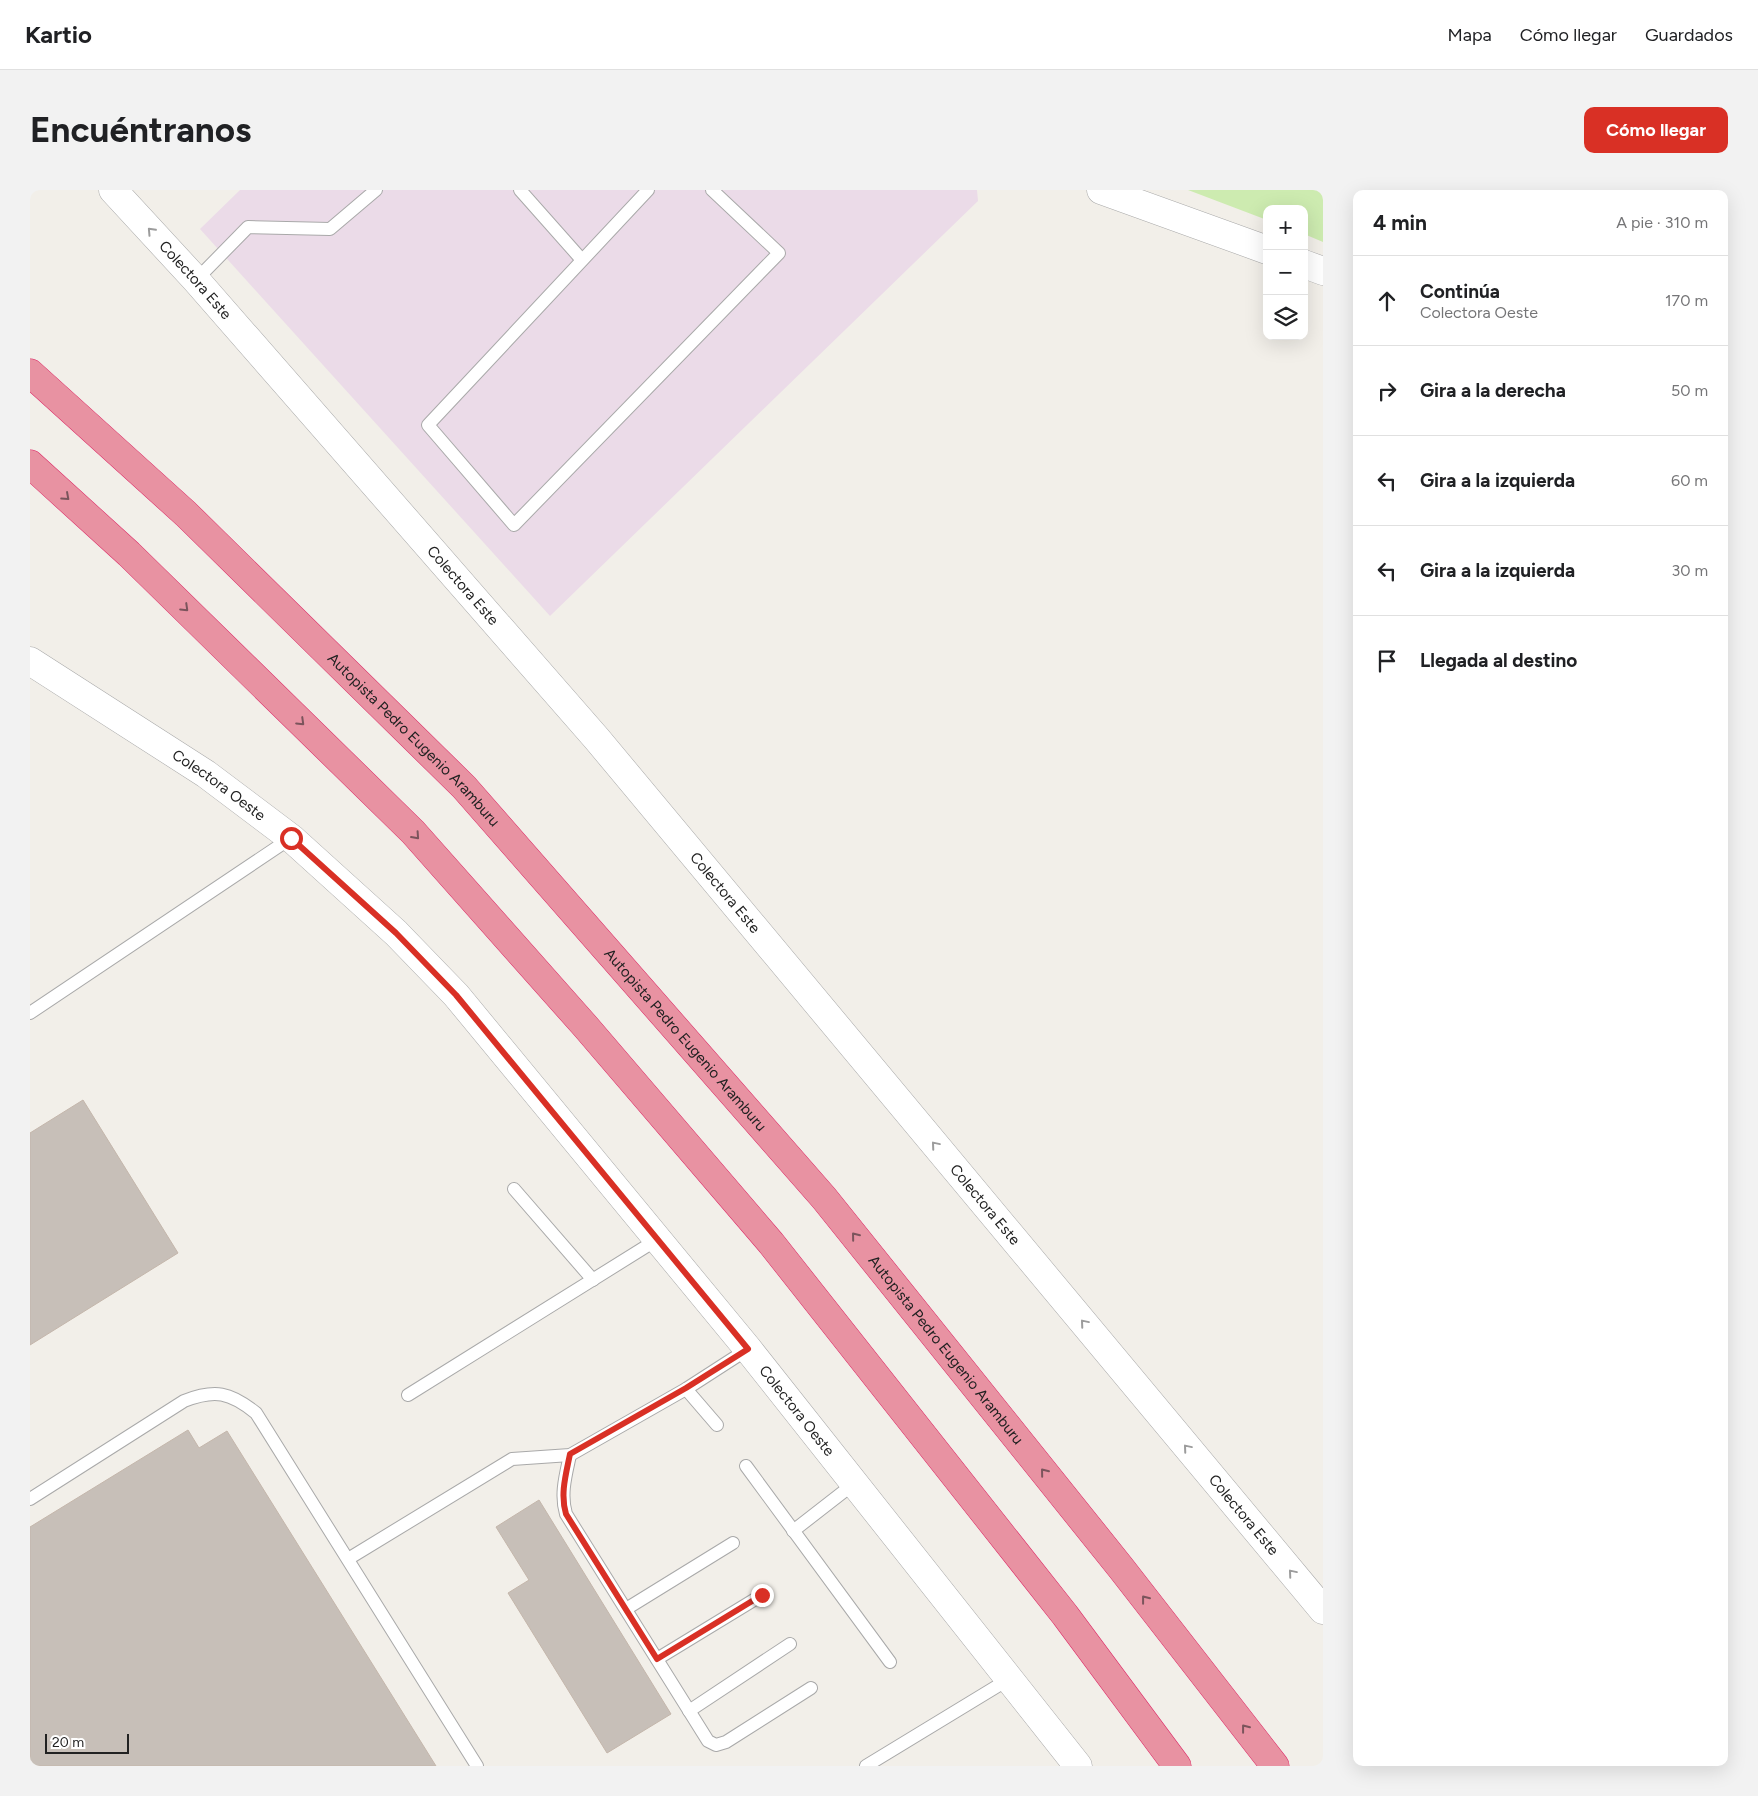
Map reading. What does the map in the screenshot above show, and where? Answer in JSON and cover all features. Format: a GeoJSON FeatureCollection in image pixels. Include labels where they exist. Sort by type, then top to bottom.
{"type":"FeatureCollection","features":[{"type":"Feature","properties":{"kind":"highway","name":"Autopista Pedro Eugenio Aramburu"},"geometry":{"type":"LineString","coordinates":[[30,373],[186,514],[464,787],[824,1198],[1115,1560],[1275,1766]]}},
{"type":"Feature","properties":{"kind":"highway"},"geometry":{"type":"LineString","coordinates":[[30,464],[129,554],[413,832],[586,1027],[771,1243],[1065,1615],[1177,1766]]}},
{"type":"Feature","properties":{"kind":"street","name":"Colectora Este"},"geometry":{"type":"LineString","coordinates":[[113,190],[196,280],[598,739],[1323,1610]]}},
{"type":"Feature","properties":{"kind":"street"},"geometry":{"type":"LineString","coordinates":[[1101,190],[1263,249]]}},
{"type":"Feature","properties":{"kind":"street"},"geometry":{"type":"LineString","coordinates":[[1308,265],[1323,271]]}},
{"type":"Feature","properties":{"kind":"street","name":"Colectora Oeste"},"geometry":{"type":"LineString","coordinates":[[30,661],[206,774],[291,838],[396,933],[456,995],[856,1482],[1078,1766]]}},
{"type":"Feature","properties":{"kind":"lane"},"geometry":{"type":"LineString","coordinates":[[196,280],[248,227],[330,229],[376,190]]}},
{"type":"Feature","properties":{"kind":"lane"},"geometry":{"type":"LineString","coordinates":[[520,190],[582,260]]}},
{"type":"Feature","properties":{"kind":"lane"},"geometry":{"type":"LineString","coordinates":[[648,190],[428,425],[514,525],[779,253],[712,190]]}},
{"type":"Feature","properties":{"kind":"lane"},"geometry":{"type":"LineString","coordinates":[[30,1013],[291,838]]}},
{"type":"Feature","properties":{"kind":"lane"},"geometry":{"type":"LineString","coordinates":[[514,1189],[592,1280]]}},
{"type":"Feature","properties":{"kind":"lane"},"geometry":{"type":"LineString","coordinates":[[408,1396],[658,1239]]}},
{"type":"Feature","properties":{"kind":"lane"},"geometry":{"type":"LineString","coordinates":[[348,1559],[512,1459],[570,1454],[686,1388],[748,1349]]}},
{"type":"Feature","properties":{"kind":"lane"},"geometry":{"type":"LineString","coordinates":[[686,1388],[717,1424]]}},
{"type":"Feature","properties":{"kind":"lane"},"geometry":{"type":"LineString","coordinates":[[30,1499],[184,1400],[203,1394],[222,1394],[240,1400],[256,1412],[477,1766]]}},
{"type":"Feature","properties":{"kind":"lane"},"geometry":{"type":"LineString","coordinates":[[570,1454],[563,1492],[566,1514],[708,1741],[721,1745],[812,1688]]}},
{"type":"Feature","properties":{"kind":"lane"},"geometry":{"type":"LineString","coordinates":[[746,1466],[890,1662]]}},
{"type":"Feature","properties":{"kind":"lane"},"geometry":{"type":"LineString","coordinates":[[794,1531],[856,1482]]}},
{"type":"Feature","properties":{"kind":"lane"},"geometry":{"type":"LineString","coordinates":[[626,1609],[733,1543]]}},
{"type":"Feature","properties":{"kind":"lane"},"geometry":{"type":"LineString","coordinates":[[657,1659],[762,1595]]}},
{"type":"Feature","properties":{"kind":"lane"},"geometry":{"type":"LineString","coordinates":[[689,1711],[790,1644]]}},
{"type":"Feature","properties":{"kind":"lane"},"geometry":{"type":"LineString","coordinates":[[866,1766],[1009,1679]]}},
{"type":"Feature","properties":{"kind":"shaded area"},"geometry":{"type":"Polygon","coordinates":[[[240,190],[977,190],[978,201],[550,616],[200,229],[240,190]]]}},
{"type":"Feature","properties":{"kind":"green space"},"geometry":{"type":"Polygon","coordinates":[[[1188,190],[1323,190],[1323,242],[1308,236],[1308,205],[1263,205],[1263,218],[1188,190]]]}},
{"type":"Feature","properties":{"kind":"building"},"geometry":{"type":"Polygon","coordinates":[[[83,1100],[178,1253],[30,1345],[30,1133],[83,1100]]]}},
{"type":"Feature","properties":{"kind":"building"},"geometry":{"type":"Polygon","coordinates":[[[188,1430],[199,1448],[227,1431],[436,1766],[30,1766],[30,1527],[188,1430]]]}},
{"type":"Feature","properties":{"kind":"building"},"geometry":{"type":"Polygon","coordinates":[[[539,1500],[671,1714],[607,1753],[508,1593],[529,1580],[496,1527],[539,1500]]]}},
{"type":"Feature","properties":{"kind":"route"},"geometry":{"type":"LineString","coordinates":[[291,838],[396,933],[456,995],[748,1349],[686,1388],[570,1454],[563,1492],[566,1514],[657,1659],[762,1595]]}}]}
